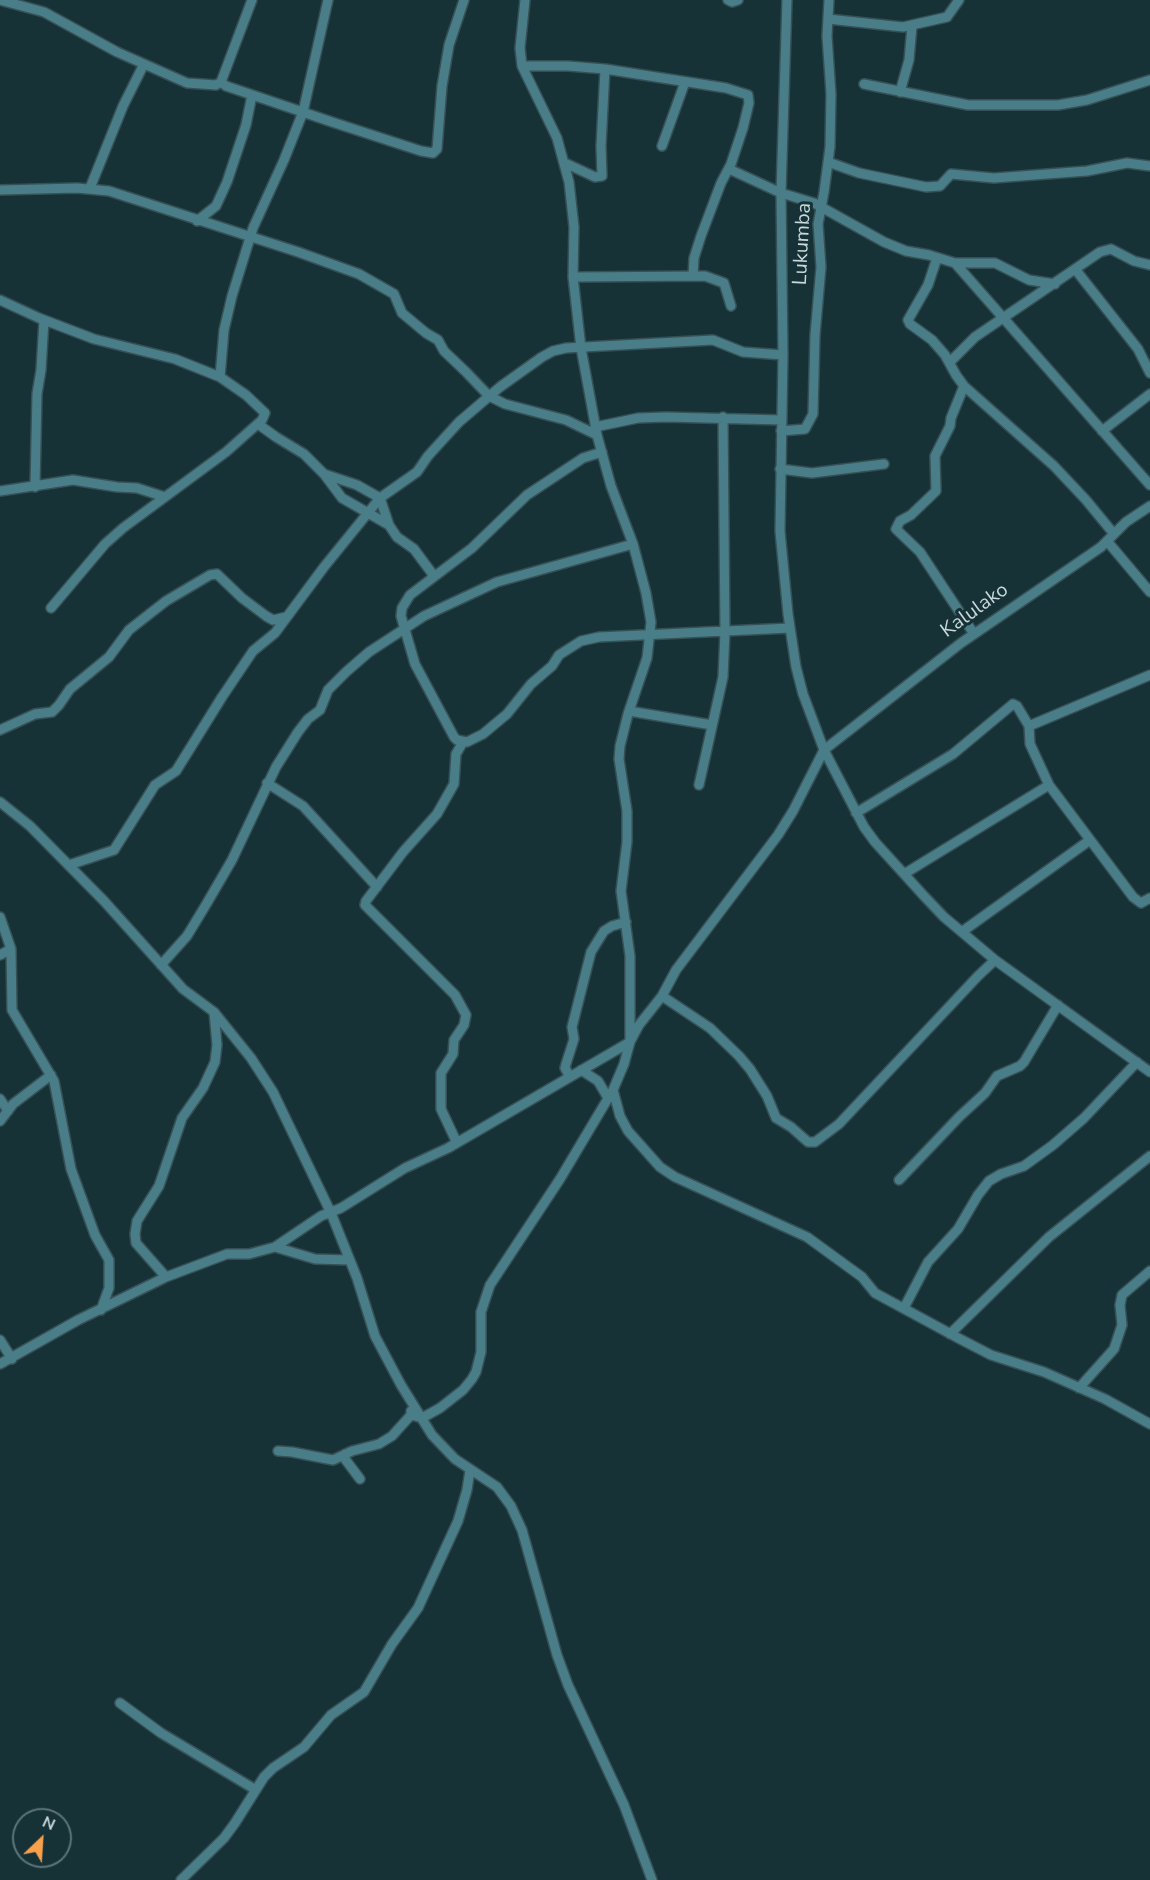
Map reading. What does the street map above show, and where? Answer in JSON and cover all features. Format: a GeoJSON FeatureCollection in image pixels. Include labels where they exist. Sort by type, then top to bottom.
{"type":"FeatureCollection","features":[{"type":"Feature","properties":{"kind":"street"},"geometry":{"type":"LineString","coordinates":[[0,0],[44,12],[144,64],[187,83],[216,85],[221,82],[252,0]]}},
{"type":"Feature","properties":{"kind":"street"},"geometry":{"type":"LineString","coordinates":[[220,377],[224,330],[232,296],[250,238],[303,112],[327,0]]}},
{"type":"Feature","properties":{"kind":"street"},"geometry":{"type":"LineString","coordinates":[[221,82],[252,95],[415,149],[435,152],[449,45],[464,0]]}},
{"type":"Feature","properties":{"kind":"street"},"geometry":{"type":"LineString","coordinates":[[525,0],[520,48],[522,66],[552,127],[565,163],[573,202],[573,277],[581,348],[596,431],[633,544],[646,592],[651,635],[647,658],[622,736],[619,759],[627,811],[627,842],[621,891],[630,956],[630,1042]]}},
{"type":"Feature","properties":{"kind":"street"},"geometry":{"type":"LineString","coordinates":[[728,0],[738,0]]}},
{"type":"Feature","properties":{"kind":"street"},"geometry":{"type":"LineString","coordinates":[[787,0],[781,193],[782,561],[796,667],[803,694],[824,750],[856,813],[875,842],[904,874],[944,917],[996,960],[1150,1072]]}},
{"type":"Feature","properties":{"kind":"street","name":"Lukumba"},"geometry":{"type":"LineString","coordinates":[[781,431],[806,429],[813,414],[814,335],[821,267],[818,224],[825,192],[828,162],[831,94],[829,0]]}},
{"type":"Feature","properties":{"kind":"street"},"geometry":{"type":"LineString","coordinates":[[828,19],[894,28],[912,26],[947,17],[959,0]]}},
{"type":"Feature","properties":{"kind":"street"},"geometry":{"type":"LineString","coordinates":[[900,92],[909,60],[912,26]]}},
{"type":"Feature","properties":{"kind":"street"},"geometry":{"type":"LineString","coordinates":[[90,188],[113,129],[144,64]]}},
{"type":"Feature","properties":{"kind":"street"},"geometry":{"type":"LineString","coordinates":[[522,66],[605,69],[726,88],[748,95],[747,112],[729,169],[721,183],[694,258],[693,276]]}},
{"type":"Feature","properties":{"kind":"street"},"geometry":{"type":"LineString","coordinates":[[565,163],[595,177],[602,176],[601,146],[605,69]]}},
{"type":"Feature","properties":{"kind":"street"},"geometry":{"type":"LineString","coordinates":[[864,84],[968,105],[1058,105],[1087,100],[1150,80]]}},
{"type":"Feature","properties":{"kind":"street"},"geometry":{"type":"LineString","coordinates":[[662,146],[685,82]]}},
{"type":"Feature","properties":{"kind":"street"},"geometry":{"type":"LineString","coordinates":[[196,221],[216,206],[227,182],[246,125],[252,95]]}},
{"type":"Feature","properties":{"kind":"street"},"geometry":{"type":"LineString","coordinates":[[828,162],[859,173],[926,187],[940,186],[951,174],[994,178],[1087,171],[1127,163],[1150,166]]}},
{"type":"Feature","properties":{"kind":"street"},"geometry":{"type":"LineString","coordinates":[[729,169],[781,193],[820,207],[897,248],[955,264],[995,263],[1029,280],[1055,284]]}},
{"type":"Feature","properties":{"kind":"street"},"geometry":{"type":"LineString","coordinates":[[0,190],[90,188],[109,191],[359,274],[396,297],[402,313],[438,340],[444,351],[489,396],[505,404],[566,420],[596,431],[638,418],[723,417],[782,420]]}},
{"type":"Feature","properties":{"kind":"street"},"geometry":{"type":"LineString","coordinates":[[950,362],[975,338],[1107,249],[1116,251],[1134,261],[1150,265]]}},
{"type":"Feature","properties":{"kind":"street"},"geometry":{"type":"LineString","coordinates":[[937,258],[928,285],[909,320],[910,324],[932,340],[950,362],[964,386],[1054,466],[1086,500],[1150,592]]}},
{"type":"Feature","properties":{"kind":"street"},"geometry":{"type":"LineString","coordinates":[[955,264],[1150,485]]}},
{"type":"Feature","properties":{"kind":"street"},"geometry":{"type":"LineString","coordinates":[[1075,269],[1138,349],[1150,373]]}},
{"type":"Feature","properties":{"kind":"street"},"geometry":{"type":"LineString","coordinates":[[573,277],[705,276],[724,283],[731,306]]}},
{"type":"Feature","properties":{"kind":"street"},"geometry":{"type":"LineString","coordinates":[[0,300],[94,339],[175,359],[220,377],[246,395],[264,412],[265,417],[226,452],[123,528],[105,544],[51,608]]}},
{"type":"Feature","properties":{"kind":"street"},"geometry":{"type":"LineString","coordinates":[[35,487],[37,394],[44,320]]}},
{"type":"Feature","properties":{"kind":"street"},"geometry":{"type":"LineString","coordinates":[[69,865],[109,853],[118,846],[145,799],[160,781],[176,771],[253,651],[275,633],[380,498],[417,472],[459,422],[489,396],[552,351],[713,340],[744,352],[783,355]]}},
{"type":"Feature","properties":{"kind":"street"},"geometry":{"type":"LineString","coordinates":[[964,386],[950,426],[935,456],[936,491],[911,515],[900,521],[896,529],[920,552],[974,634]]}},
{"type":"Feature","properties":{"kind":"street"},"geometry":{"type":"LineString","coordinates":[[1102,431],[1150,394]]}},
{"type":"Feature","properties":{"kind":"street"},"geometry":{"type":"LineString","coordinates":[[699,785],[723,677],[725,632],[723,417]]}},
{"type":"Feature","properties":{"kind":"street"},"geometry":{"type":"LineString","coordinates":[[258,424],[298,449],[324,474],[342,498],[389,525]]}},
{"type":"Feature","properties":{"kind":"street"},"geometry":{"type":"LineString","coordinates":[[602,453],[583,458],[527,495],[472,548],[410,595],[405,603],[401,612],[415,664],[454,737],[463,742],[472,741],[499,722],[531,684],[552,666],[559,655],[581,641],[599,637],[790,628]]}},
{"type":"Feature","properties":{"kind":"street"},"geometry":{"type":"LineString","coordinates":[[780,469],[812,473],[884,464]]}},
{"type":"Feature","properties":{"kind":"street"},"geometry":{"type":"LineString","coordinates":[[324,474],[357,485],[380,498],[389,525],[397,537],[414,549],[434,576]]}},
{"type":"Feature","properties":{"kind":"street"},"geometry":{"type":"LineString","coordinates":[[0,491],[74,480],[136,488],[165,497]]}},
{"type":"Feature","properties":{"kind":"street","name":"Kalulako"},"geometry":{"type":"LineString","coordinates":[[824,750],[974,634],[1150,506]]}},
{"type":"Feature","properties":{"kind":"street"},"geometry":{"type":"LineString","coordinates":[[161,965],[187,936],[232,860],[267,783],[298,732],[308,719],[320,710],[325,694],[334,683],[369,652],[406,627],[424,616],[497,582],[633,544]]}},
{"type":"Feature","properties":{"kind":"street"},"geometry":{"type":"LineString","coordinates":[[0,730],[35,714],[52,711],[59,705],[70,688],[109,657],[129,630],[166,601],[210,575],[217,574],[242,598],[273,620],[286,617]]}},
{"type":"Feature","properties":{"kind":"street"},"geometry":{"type":"LineString","coordinates":[[1029,726],[1150,675]]}},
{"type":"Feature","properties":{"kind":"street"},"geometry":{"type":"LineString","coordinates":[[856,813],[953,754],[1013,704],[1017,706],[1029,726],[1030,744],[1049,785],[1137,902],[1142,903],[1150,898]]}},
{"type":"Feature","properties":{"kind":"street"},"geometry":{"type":"LineString","coordinates":[[629,711],[712,725]]}},
{"type":"Feature","properties":{"kind":"street"},"geometry":{"type":"LineString","coordinates":[[458,1143],[441,1109],[441,1073],[453,1054],[454,1040],[464,1025],[466,1015],[455,995],[365,905],[403,852],[437,814],[454,784],[456,754],[463,742]]}},
{"type":"Feature","properties":{"kind":"street"},"geometry":{"type":"LineString","coordinates":[[411,1415],[422,1418],[457,1396],[472,1379],[481,1352],[481,1312],[490,1285],[560,1179],[610,1094],[639,1025],[662,996],[676,970],[778,835],[824,750]]}},
{"type":"Feature","properties":{"kind":"street"},"geometry":{"type":"LineString","coordinates":[[267,783],[303,806],[377,887]]}},
{"type":"Feature","properties":{"kind":"street"},"geometry":{"type":"LineString","coordinates":[[904,874],[1049,785]]}},
{"type":"Feature","properties":{"kind":"street"},"geometry":{"type":"LineString","coordinates":[[0,802],[30,826],[69,865],[183,989],[214,1012],[251,1058],[273,1092],[331,1213],[360,1287],[375,1336],[412,1403],[432,1435],[455,1459],[497,1487],[511,1506],[522,1530],[557,1655],[568,1685],[624,1805],[652,1880]]}},
{"type":"Feature","properties":{"kind":"street"},"geometry":{"type":"LineString","coordinates":[[963,931],[1090,840]]}},
{"type":"Feature","properties":{"kind":"street"},"geometry":{"type":"LineString","coordinates":[[0,917],[11,949],[12,1010],[57,1090],[71,1169],[95,1235],[109,1260],[109,1288],[101,1310]]}},
{"type":"Feature","properties":{"kind":"street"},"geometry":{"type":"LineString","coordinates":[[570,1077],[565,1068],[574,1039],[572,1027],[591,952],[604,932],[612,926],[626,922]]}},
{"type":"Feature","properties":{"kind":"street"},"geometry":{"type":"LineString","coordinates":[[0,955],[11,949]]}},
{"type":"Feature","properties":{"kind":"street"},"geometry":{"type":"LineString","coordinates":[[662,996],[710,1028],[750,1069],[767,1096],[776,1118],[808,1142],[815,1142],[840,1124],[978,976],[996,960]]}},
{"type":"Feature","properties":{"kind":"street"},"geometry":{"type":"LineString","coordinates":[[899,1179],[985,1093],[997,1076],[1024,1062],[1059,1005]]}},
{"type":"Feature","properties":{"kind":"street"},"geometry":{"type":"LineString","coordinates":[[166,1277],[136,1243],[137,1221],[159,1186],[182,1118],[203,1088],[215,1062],[217,1045],[214,1012]]}},
{"type":"Feature","properties":{"kind":"street"},"geometry":{"type":"LineString","coordinates":[[0,1364],[78,1320],[166,1277],[227,1254],[249,1254],[275,1247],[321,1216],[331,1213],[405,1168],[458,1143],[630,1042]]}},
{"type":"Feature","properties":{"kind":"street"},"geometry":{"type":"LineString","coordinates":[[904,1308],[928,1262],[958,1229],[989,1181],[1024,1166],[1053,1145],[1084,1118],[1137,1062]]}},
{"type":"Feature","properties":{"kind":"street"},"geometry":{"type":"LineString","coordinates":[[581,1070],[598,1081],[610,1094],[628,1131],[660,1167],[684,1182],[807,1237],[862,1276],[875,1293],[950,1334],[991,1355],[1044,1372],[1105,1399],[1150,1424]]}},
{"type":"Feature","properties":{"kind":"street"},"geometry":{"type":"LineString","coordinates":[[0,1121],[13,1104],[51,1076]]}},
{"type":"Feature","properties":{"kind":"street"},"geometry":{"type":"LineString","coordinates":[[0,1099],[8,1111]]}},
{"type":"Feature","properties":{"kind":"street"},"geometry":{"type":"LineString","coordinates":[[950,1334],[1049,1237],[1150,1156]]}},
{"type":"Feature","properties":{"kind":"street"},"geometry":{"type":"LineString","coordinates":[[275,1247],[315,1259],[349,1260]]}},
{"type":"Feature","properties":{"kind":"street"},"geometry":{"type":"LineString","coordinates":[[1079,1388],[1114,1348],[1122,1324],[1120,1305],[1122,1295],[1150,1271]]}},
{"type":"Feature","properties":{"kind":"street"},"geometry":{"type":"LineString","coordinates":[[0,1340],[12,1359]]}},
{"type":"Feature","properties":{"kind":"street"},"geometry":{"type":"LineString","coordinates":[[278,1451],[333,1460],[379,1444],[392,1436],[411,1415],[412,1403]]}},
{"type":"Feature","properties":{"kind":"street"},"geometry":{"type":"LineString","coordinates":[[342,1457],[360,1479]]}},
{"type":"Feature","properties":{"kind":"street"},"geometry":{"type":"LineString","coordinates":[[181,1880],[224,1838],[273,1768],[304,1747],[331,1715],[364,1692],[392,1644],[418,1608],[458,1521],[470,1470]]}},
{"type":"Feature","properties":{"kind":"street"},"geometry":{"type":"LineString","coordinates":[[120,1703],[160,1733],[256,1790]]}}]}
